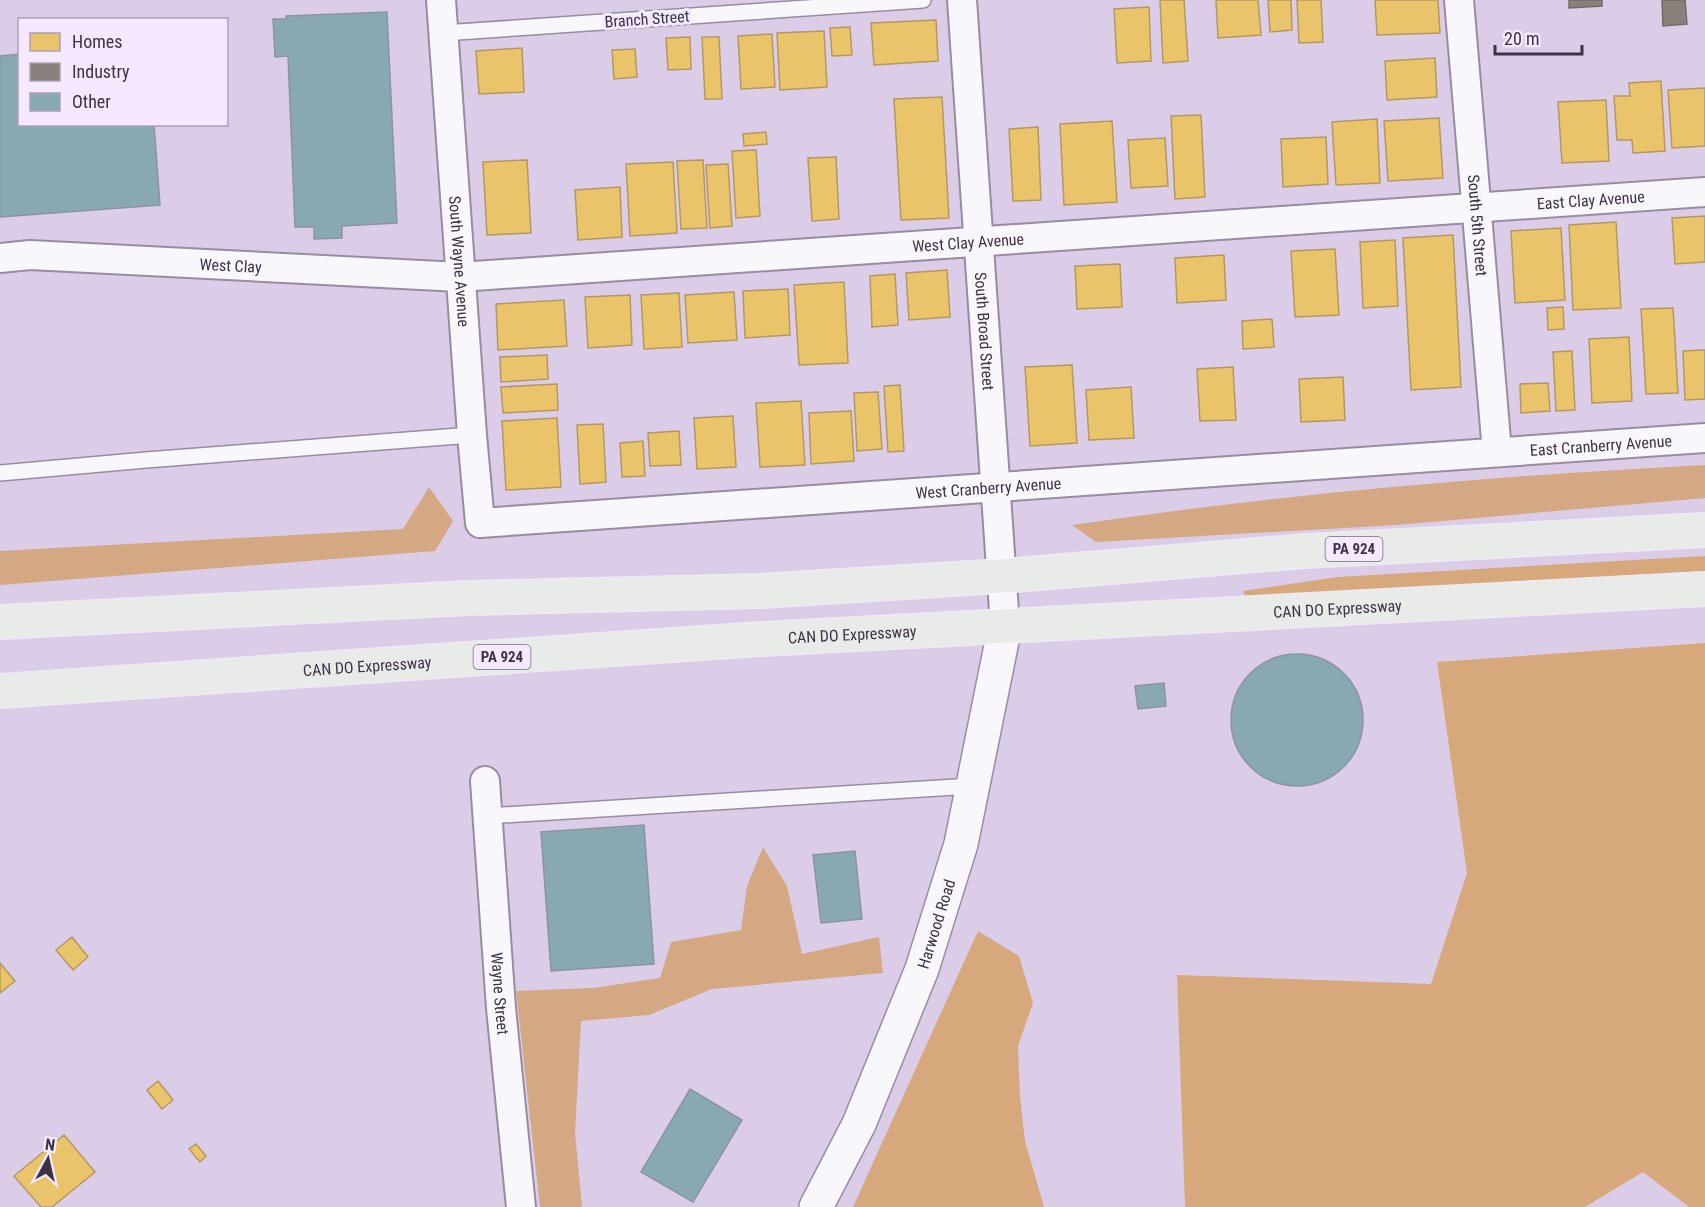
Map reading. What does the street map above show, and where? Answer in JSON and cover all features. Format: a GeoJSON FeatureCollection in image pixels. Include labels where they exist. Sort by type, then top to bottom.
{"type":"FeatureCollection","features":[{"type":"Feature","properties":{"kind":"main road","name":"PA 924"},"geometry":{"type":"LineString","coordinates":[[0,622],[468,598],[760,591],[1003,576],[1306,551],[1705,530]]}},
{"type":"Feature","properties":{"kind":"main road","name":"CAN DO Expressway"},"geometry":{"type":"LineString","coordinates":[[0,691],[750,640],[1705,589]]}},
{"type":"Feature","properties":{"kind":"street","name":"South Wayne Avenue"},"geometry":{"type":"LineString","coordinates":[[441,0],[480,523]]}},
{"type":"Feature","properties":{"kind":"street","name":"South Broad Street"},"geometry":{"type":"LineString","coordinates":[[962,0],[1005,626]]}},
{"type":"Feature","properties":{"kind":"street","name":"South 5th Street"},"geometry":{"type":"LineString","coordinates":[[1459,0],[1497,452]]}},
{"type":"Feature","properties":{"kind":"street","name":"East Clay Avenue"},"geometry":{"type":"LineString","coordinates":[[1477,207],[1705,192]]}},
{"type":"Feature","properties":{"kind":"street","name":"West Clay Avenue"},"geometry":{"type":"LineString","coordinates":[[460,277],[1477,207]]}},
{"type":"Feature","properties":{"kind":"street","name":"West Clay"},"geometry":{"type":"LineString","coordinates":[[0,258],[30,255],[460,277]]}},
{"type":"Feature","properties":{"kind":"street","name":"East Cranberry Avenue"},"geometry":{"type":"LineString","coordinates":[[1497,452],[1705,438]]}},
{"type":"Feature","properties":{"kind":"street","name":"West Cranberry Avenue"},"geometry":{"type":"LineString","coordinates":[[480,523],[1497,452]]}},
{"type":"Feature","properties":{"kind":"street","name":"Harwood Road"},"geometry":{"type":"LineString","coordinates":[[816,1207],[859,1124],[922,969],[961,844],[1005,626]]}},
{"type":"Feature","properties":{"kind":"street","name":"Wayne Street"},"geometry":{"type":"LineString","coordinates":[[485,781],[501,1008],[521,1207]]}},
{"type":"Feature","properties":{"kind":"lane","name":"Branch Street"},"geometry":{"type":"LineString","coordinates":[[443,33],[923,0]]}},
{"type":"Feature","properties":{"kind":"lane"},"geometry":{"type":"LineString","coordinates":[[0,473],[146,459],[472,435]]}},
{"type":"Feature","properties":{"kind":"lane"},"geometry":{"type":"LineString","coordinates":[[487,816],[972,786]]}},
{"type":"Feature","properties":{"kind":"shaded area"},"geometry":{"type":"Polygon","coordinates":[[[1705,465],[1705,498],[1396,525],[1096,542],[1072,525],[1309,495],[1546,475],[1705,465]]]}},
{"type":"Feature","properties":{"kind":"shaded area"},"geometry":{"type":"Polygon","coordinates":[[[429,487],[453,521],[435,551],[0,585],[0,551],[403,529],[429,487]]]}},
{"type":"Feature","properties":{"kind":"shaded area"},"geometry":{"type":"Polygon","coordinates":[[[1705,556],[1705,571],[1246,597],[1243,591],[1338,577],[1705,556]]]}},
{"type":"Feature","properties":{"kind":"shaded area"},"geometry":{"type":"Polygon","coordinates":[[[1705,643],[1705,1207],[1689,1207],[1643,1172],[1585,1207],[1185,1207],[1177,975],[1431,984],[1467,873],[1437,662],[1705,643]]]}},
{"type":"Feature","properties":{"kind":"shaded area"},"geometry":{"type":"Polygon","coordinates":[[[763,847],[787,886],[802,954],[879,937],[883,973],[712,989],[649,1015],[581,1021],[575,1133],[582,1207],[540,1207],[516,991],[593,988],[660,978],[671,942],[741,930],[747,886],[763,847]]]}},
{"type":"Feature","properties":{"kind":"shaded area"},"geometry":{"type":"Polygon","coordinates":[[[978,931],[1019,956],[1033,1003],[1018,1046],[1020,1097],[1025,1141],[1044,1207],[853,1207],[978,931]]]}},
{"type":"Feature","properties":{"kind":"building: Homes"},"geometry":{"type":"Polygon","coordinates":[[[1160,0],[1184,0],[1188,61],[1163,63],[1160,0]]]}},
{"type":"Feature","properties":{"kind":"building: Homes"},"geometry":{"type":"Polygon","coordinates":[[[1216,0],[1258,0],[1261,35],[1218,38],[1216,0]]]}},
{"type":"Feature","properties":{"kind":"building: Homes"},"geometry":{"type":"Polygon","coordinates":[[[1268,0],[1291,0],[1292,30],[1270,32],[1268,0]]]}},
{"type":"Feature","properties":{"kind":"building: Homes"},"geometry":{"type":"Polygon","coordinates":[[[1297,0],[1321,0],[1323,42],[1299,43],[1297,0]]]}},
{"type":"Feature","properties":{"kind":"building: Homes"},"geometry":{"type":"Polygon","coordinates":[[[1375,0],[1438,0],[1440,33],[1377,35],[1375,0]]]}},
{"type":"Feature","properties":{"kind":"building: Homes"},"geometry":{"type":"Polygon","coordinates":[[[1149,7],[1151,61],[1117,63],[1114,9],[1149,7]]]}},
{"type":"Feature","properties":{"kind":"building: Homes"},"geometry":{"type":"Polygon","coordinates":[[[936,20],[938,61],[874,65],[871,23],[936,20]]]}},
{"type":"Feature","properties":{"kind":"building: Homes"},"geometry":{"type":"Polygon","coordinates":[[[850,27],[852,55],[832,56],[830,28],[850,27]]]}},
{"type":"Feature","properties":{"kind":"building: Homes"},"geometry":{"type":"Polygon","coordinates":[[[824,31],[827,87],[780,90],[777,33],[824,31]]]}},
{"type":"Feature","properties":{"kind":"building: Homes"},"geometry":{"type":"Polygon","coordinates":[[[772,34],[775,87],[741,89],[738,36],[772,34]]]}},
{"type":"Feature","properties":{"kind":"building: Homes"},"geometry":{"type":"Polygon","coordinates":[[[690,37],[691,69],[668,70],[666,38],[690,37]]]}},
{"type":"Feature","properties":{"kind":"building: Homes"},"geometry":{"type":"Polygon","coordinates":[[[702,37],[719,37],[722,99],[705,99],[702,37]]]}},
{"type":"Feature","properties":{"kind":"building: Homes"},"geometry":{"type":"Polygon","coordinates":[[[522,48],[524,92],[479,94],[476,51],[522,48]]]}},
{"type":"Feature","properties":{"kind":"building: Homes"},"geometry":{"type":"Polygon","coordinates":[[[635,49],[637,77],[614,79],[612,50],[635,49]]]}},
{"type":"Feature","properties":{"kind":"building: Homes"},"geometry":{"type":"Polygon","coordinates":[[[1435,58],[1437,97],[1387,100],[1385,61],[1435,58]]]}},
{"type":"Feature","properties":{"kind":"building: Homes"},"geometry":{"type":"Polygon","coordinates":[[[1661,81],[1665,151],[1633,153],[1632,140],[1617,140],[1614,96],[1630,96],[1629,83],[1661,81]]]}},
{"type":"Feature","properties":{"kind":"building: Homes"},"geometry":{"type":"Polygon","coordinates":[[[1705,88],[1705,146],[1672,148],[1668,90],[1705,88]]]}},
{"type":"Feature","properties":{"kind":"building: Homes"},"geometry":{"type":"Polygon","coordinates":[[[942,97],[949,218],[901,220],[894,99],[942,97]]]}},
{"type":"Feature","properties":{"kind":"building: Homes"},"geometry":{"type":"Polygon","coordinates":[[[1606,100],[1609,161],[1562,163],[1558,102],[1606,100]]]}},
{"type":"Feature","properties":{"kind":"building: Homes"},"geometry":{"type":"Polygon","coordinates":[[[1201,115],[1205,197],[1175,199],[1171,116],[1201,115]]]}},
{"type":"Feature","properties":{"kind":"building: Homes"},"geometry":{"type":"Polygon","coordinates":[[[1439,118],[1443,178],[1388,181],[1384,121],[1439,118]]]}},
{"type":"Feature","properties":{"kind":"building: Homes"},"geometry":{"type":"Polygon","coordinates":[[[1377,119],[1380,183],[1336,185],[1332,122],[1377,119]]]}},
{"type":"Feature","properties":{"kind":"building: Homes"},"geometry":{"type":"Polygon","coordinates":[[[1112,121],[1117,202],[1064,205],[1060,124],[1112,121]]]}},
{"type":"Feature","properties":{"kind":"building: Homes"},"geometry":{"type":"Polygon","coordinates":[[[1038,127],[1041,200],[1013,201],[1009,129],[1038,127]]]}},
{"type":"Feature","properties":{"kind":"building: Homes"},"geometry":{"type":"Polygon","coordinates":[[[766,132],[767,144],[744,146],[743,134],[766,132]]]}},
{"type":"Feature","properties":{"kind":"building: Homes"},"geometry":{"type":"Polygon","coordinates":[[[1326,137],[1328,184],[1283,187],[1281,139],[1326,137]]]}},
{"type":"Feature","properties":{"kind":"building: Homes"},"geometry":{"type":"Polygon","coordinates":[[[1165,138],[1168,186],[1131,188],[1128,140],[1165,138]]]}},
{"type":"Feature","properties":{"kind":"building: Homes"},"geometry":{"type":"Polygon","coordinates":[[[756,150],[760,216],[736,218],[732,151],[756,150]]]}},
{"type":"Feature","properties":{"kind":"building: Homes"},"geometry":{"type":"Polygon","coordinates":[[[836,157],[839,219],[812,221],[808,158],[836,157]]]}},
{"type":"Feature","properties":{"kind":"building: Homes"},"geometry":{"type":"Polygon","coordinates":[[[527,160],[531,233],[487,235],[483,162],[527,160]]]}},
{"type":"Feature","properties":{"kind":"building: Homes"},"geometry":{"type":"Polygon","coordinates":[[[703,160],[707,228],[681,229],[677,161],[703,160]]]}},
{"type":"Feature","properties":{"kind":"building: Homes"},"geometry":{"type":"Polygon","coordinates":[[[673,162],[677,233],[630,236],[626,164],[673,162]]]}},
{"type":"Feature","properties":{"kind":"building: Homes"},"geometry":{"type":"Polygon","coordinates":[[[728,164],[732,226],[710,228],[706,165],[728,164]]]}},
{"type":"Feature","properties":{"kind":"building: Homes"},"geometry":{"type":"Polygon","coordinates":[[[620,187],[622,237],[578,240],[575,190],[620,187]]]}},
{"type":"Feature","properties":{"kind":"building: Homes"},"geometry":{"type":"Polygon","coordinates":[[[1705,216],[1705,262],[1675,264],[1672,218],[1705,216]]]}},
{"type":"Feature","properties":{"kind":"building: Homes"},"geometry":{"type":"Polygon","coordinates":[[[1616,222],[1621,308],[1573,310],[1569,225],[1616,222]]]}},
{"type":"Feature","properties":{"kind":"building: Homes"},"geometry":{"type":"Polygon","coordinates":[[[1561,228],[1565,300],[1515,303],[1511,231],[1561,228]]]}},
{"type":"Feature","properties":{"kind":"building: Homes"},"geometry":{"type":"Polygon","coordinates":[[[1453,235],[1461,387],[1411,390],[1403,238],[1453,235]]]}},
{"type":"Feature","properties":{"kind":"building: Homes"},"geometry":{"type":"Polygon","coordinates":[[[1395,240],[1398,306],[1363,308],[1360,242],[1395,240]]]}},
{"type":"Feature","properties":{"kind":"building: Homes"},"geometry":{"type":"Polygon","coordinates":[[[1335,249],[1339,315],[1295,317],[1291,251],[1335,249]]]}},
{"type":"Feature","properties":{"kind":"building: Homes"},"geometry":{"type":"Polygon","coordinates":[[[1224,255],[1226,300],[1177,303],[1175,258],[1224,255]]]}},
{"type":"Feature","properties":{"kind":"building: Homes"},"geometry":{"type":"Polygon","coordinates":[[[1120,264],[1122,307],[1077,309],[1075,266],[1120,264]]]}},
{"type":"Feature","properties":{"kind":"building: Homes"},"geometry":{"type":"Polygon","coordinates":[[[947,270],[950,317],[909,320],[906,273],[947,270]]]}},
{"type":"Feature","properties":{"kind":"building: Homes"},"geometry":{"type":"Polygon","coordinates":[[[895,274],[898,325],[872,327],[870,276],[895,274]]]}},
{"type":"Feature","properties":{"kind":"building: Homes"},"geometry":{"type":"Polygon","coordinates":[[[844,282],[848,363],[799,365],[794,285],[844,282]]]}},
{"type":"Feature","properties":{"kind":"building: Homes"},"geometry":{"type":"Polygon","coordinates":[[[788,289],[790,335],[745,338],[743,291],[788,289]]]}},
{"type":"Feature","properties":{"kind":"building: Homes"},"geometry":{"type":"Polygon","coordinates":[[[734,292],[737,340],[688,343],[685,295],[734,292]]]}},
{"type":"Feature","properties":{"kind":"building: Homes"},"geometry":{"type":"Polygon","coordinates":[[[679,293],[682,347],[644,349],[641,295],[679,293]]]}},
{"type":"Feature","properties":{"kind":"building: Homes"},"geometry":{"type":"Polygon","coordinates":[[[630,295],[632,345],[588,348],[585,297],[630,295]]]}},
{"type":"Feature","properties":{"kind":"building: Homes"},"geometry":{"type":"Polygon","coordinates":[[[564,300],[567,346],[498,350],[496,304],[564,300]]]}},
{"type":"Feature","properties":{"kind":"building: Homes"},"geometry":{"type":"Polygon","coordinates":[[[1563,307],[1564,329],[1548,330],[1547,308],[1563,307]]]}},
{"type":"Feature","properties":{"kind":"building: Homes"},"geometry":{"type":"Polygon","coordinates":[[[1673,308],[1678,393],[1646,394],[1641,309],[1673,308]]]}},
{"type":"Feature","properties":{"kind":"building: Homes"},"geometry":{"type":"Polygon","coordinates":[[[1272,319],[1274,347],[1243,349],[1242,321],[1272,319]]]}},
{"type":"Feature","properties":{"kind":"building: Homes"},"geometry":{"type":"Polygon","coordinates":[[[1629,337],[1632,401],[1592,403],[1589,339],[1629,337]]]}},
{"type":"Feature","properties":{"kind":"building: Homes"},"geometry":{"type":"Polygon","coordinates":[[[1705,350],[1705,399],[1685,400],[1683,351],[1705,350]]]}},
{"type":"Feature","properties":{"kind":"building: Homes"},"geometry":{"type":"Polygon","coordinates":[[[1572,351],[1575,410],[1556,411],[1553,352],[1572,351]]]}},
{"type":"Feature","properties":{"kind":"building: Homes"},"geometry":{"type":"Polygon","coordinates":[[[547,355],[548,379],[501,382],[500,357],[547,355]]]}},
{"type":"Feature","properties":{"kind":"building: Homes"},"geometry":{"type":"Polygon","coordinates":[[[1072,365],[1077,443],[1030,446],[1025,367],[1072,365]]]}},
{"type":"Feature","properties":{"kind":"building: Homes"},"geometry":{"type":"Polygon","coordinates":[[[1233,367],[1236,420],[1200,421],[1197,369],[1233,367]]]}},
{"type":"Feature","properties":{"kind":"building: Homes"},"geometry":{"type":"Polygon","coordinates":[[[1343,377],[1345,420],[1301,422],[1299,379],[1343,377]]]}},
{"type":"Feature","properties":{"kind":"building: Homes"},"geometry":{"type":"Polygon","coordinates":[[[1548,383],[1550,411],[1521,413],[1520,384],[1548,383]]]}},
{"type":"Feature","properties":{"kind":"building: Homes"},"geometry":{"type":"Polygon","coordinates":[[[557,384],[558,410],[503,413],[501,387],[557,384]]]}},
{"type":"Feature","properties":{"kind":"building: Homes"},"geometry":{"type":"Polygon","coordinates":[[[900,385],[904,451],[888,452],[884,386],[900,385]]]}},
{"type":"Feature","properties":{"kind":"building: Homes"},"geometry":{"type":"Polygon","coordinates":[[[1131,387],[1134,438],[1089,440],[1086,390],[1131,387]]]}},
{"type":"Feature","properties":{"kind":"building: Homes"},"geometry":{"type":"Polygon","coordinates":[[[878,392],[882,449],[857,451],[854,393],[878,392]]]}},
{"type":"Feature","properties":{"kind":"building: Homes"},"geometry":{"type":"Polygon","coordinates":[[[801,401],[805,465],[760,467],[756,403],[801,401]]]}},
{"type":"Feature","properties":{"kind":"building: Homes"},"geometry":{"type":"Polygon","coordinates":[[[851,411],[854,461],[811,464],[809,413],[851,411]]]}},
{"type":"Feature","properties":{"kind":"building: Homes"},"geometry":{"type":"Polygon","coordinates":[[[733,416],[736,467],[697,469],[694,418],[733,416]]]}},
{"type":"Feature","properties":{"kind":"building: Homes"},"geometry":{"type":"Polygon","coordinates":[[[557,418],[561,487],[506,490],[502,421],[557,418]]]}},
{"type":"Feature","properties":{"kind":"building: Homes"},"geometry":{"type":"Polygon","coordinates":[[[603,424],[606,482],[580,484],[577,425],[603,424]]]}},
{"type":"Feature","properties":{"kind":"building: Homes"},"geometry":{"type":"Polygon","coordinates":[[[679,431],[681,465],[650,466],[648,433],[679,431]]]}},
{"type":"Feature","properties":{"kind":"building: Homes"},"geometry":{"type":"Polygon","coordinates":[[[643,441],[645,476],[622,477],[620,443],[643,441]]]}},
{"type":"Feature","properties":{"kind":"building: Homes"},"geometry":{"type":"Polygon","coordinates":[[[72,937],[88,957],[73,970],[56,950],[72,937]]]}},
{"type":"Feature","properties":{"kind":"building: Homes"},"geometry":{"type":"Polygon","coordinates":[[[0,963],[15,981],[0,993],[0,963]]]}},
{"type":"Feature","properties":{"kind":"building: Homes"},"geometry":{"type":"Polygon","coordinates":[[[158,1081],[173,1100],[162,1109],[147,1090],[158,1081]]]}},
{"type":"Feature","properties":{"kind":"building: Homes"},"geometry":{"type":"Polygon","coordinates":[[[64,1135],[95,1172],[52,1207],[41,1207],[14,1176],[64,1135]]]}},
{"type":"Feature","properties":{"kind":"building: Homes"},"geometry":{"type":"Polygon","coordinates":[[[196,1144],[206,1156],[200,1162],[189,1149],[196,1144]]]}},
{"type":"Feature","properties":{"kind":"building: Industry"},"geometry":{"type":"Polygon","coordinates":[[[1569,0],[1602,0],[1602,6],[1569,8],[1569,0]]]}},
{"type":"Feature","properties":{"kind":"building: Industry"},"geometry":{"type":"Polygon","coordinates":[[[1662,0],[1685,0],[1687,24],[1663,26],[1662,0]]]}},
{"type":"Feature","properties":{"kind":"building: Other"},"geometry":{"type":"Polygon","coordinates":[[[387,12],[397,223],[342,226],[342,238],[314,239],[314,227],[295,227],[288,56],[275,57],[273,19],[286,19],[286,16],[387,12]]]}},
{"type":"Feature","properties":{"kind":"building: Other"},"geometry":{"type":"Polygon","coordinates":[[[18,54],[18,126],[154,126],[160,205],[0,217],[0,56],[18,54]]]}},
{"type":"Feature","properties":{"kind":"building: Other"},"geometry":{"type":"Polygon","coordinates":[[[1297,654],[1322,659],[1344,673],[1358,695],[1363,720],[1358,745],[1344,767],[1322,781],[1297,786],[1272,781],[1250,767],[1236,745],[1231,720],[1236,695],[1250,673],[1272,659],[1297,654]]]}},
{"type":"Feature","properties":{"kind":"building: Other"},"geometry":{"type":"Polygon","coordinates":[[[1164,683],[1166,706],[1138,709],[1135,686],[1164,683]]]}},
{"type":"Feature","properties":{"kind":"building: Other"},"geometry":{"type":"Polygon","coordinates":[[[644,825],[654,964],[551,971],[541,832],[644,825]]]}},
{"type":"Feature","properties":{"kind":"building: Other"},"geometry":{"type":"Polygon","coordinates":[[[855,851],[862,919],[821,923],[813,855],[855,851]]]}},
{"type":"Feature","properties":{"kind":"building: Other"},"geometry":{"type":"Polygon","coordinates":[[[690,1089],[742,1120],[693,1202],[641,1172],[690,1089]]]}}]}
